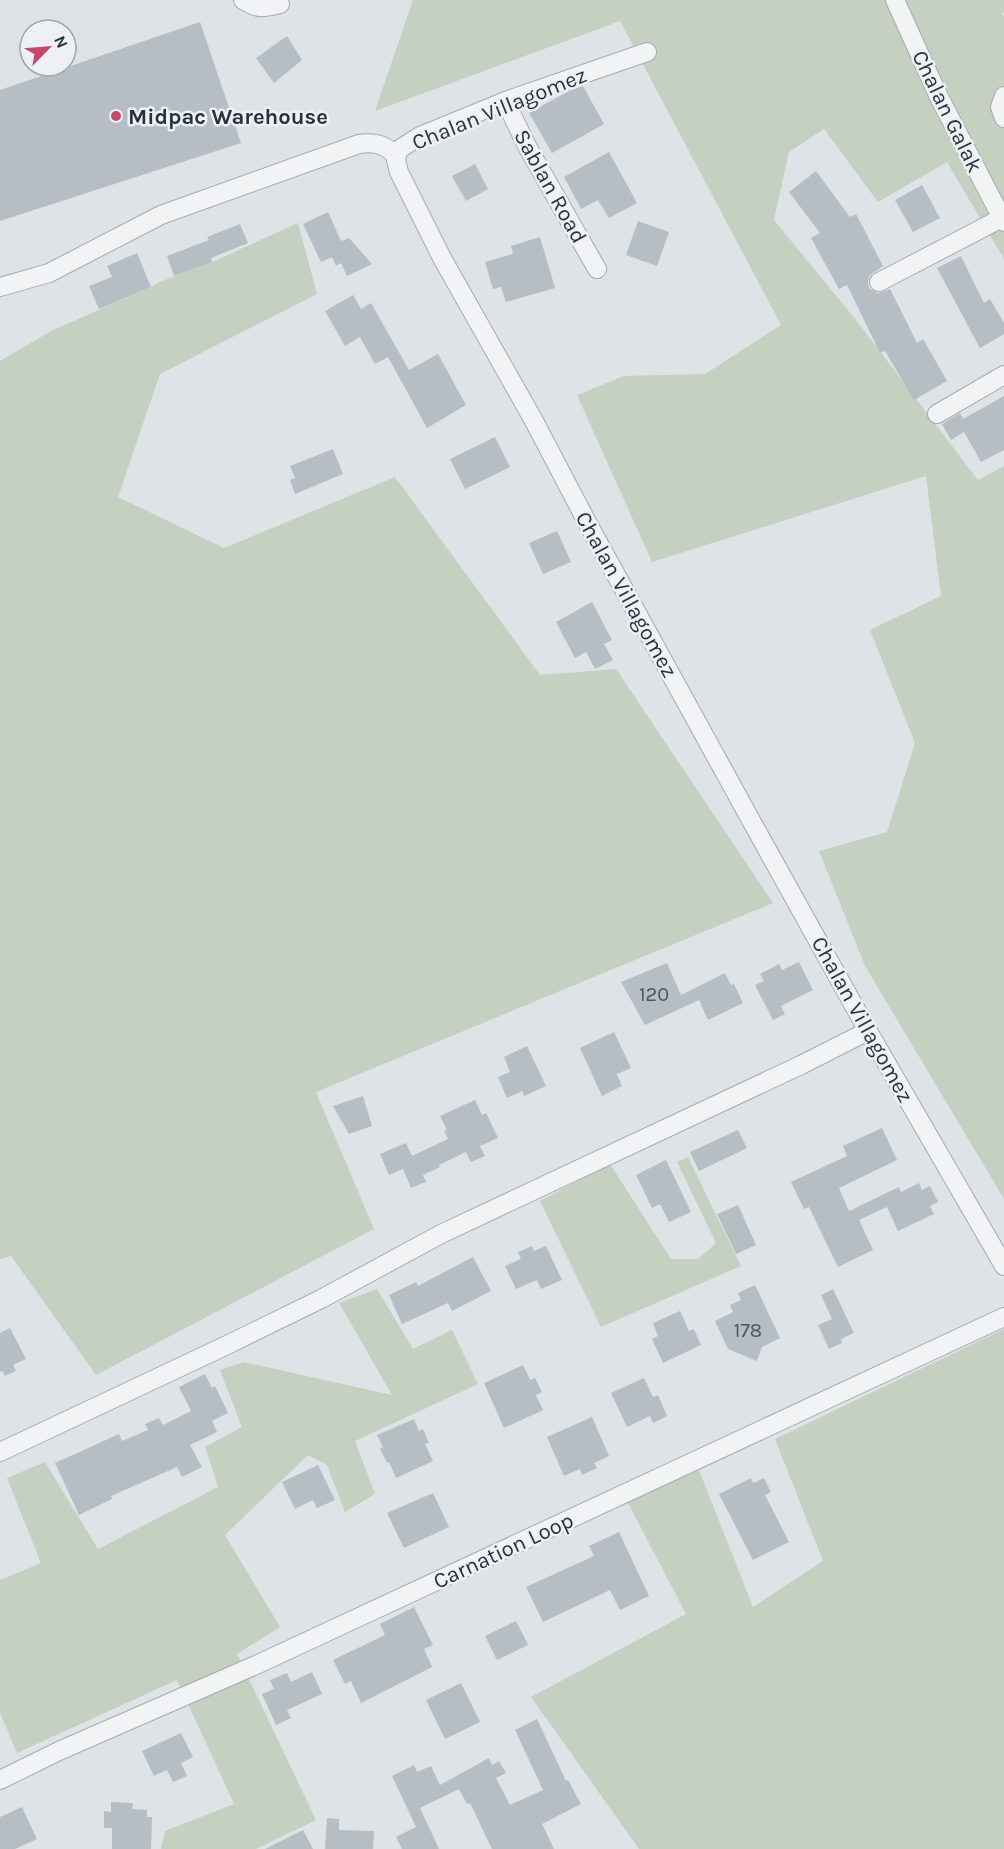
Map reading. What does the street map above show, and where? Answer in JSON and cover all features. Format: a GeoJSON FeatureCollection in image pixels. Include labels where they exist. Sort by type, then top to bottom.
{"type":"FeatureCollection","features":[{"type":"Feature","properties":{"kind":"street"},"geometry":{"type":"LineString","coordinates":[[243,0],[263,8],[280,4]]}},
{"type":"Feature","properties":{"kind":"street","name":"Chalan Galak"},"geometry":{"type":"LineString","coordinates":[[895,0],[939,97],[1003,220]]}},
{"type":"Feature","properties":{"kind":"street","name":"Chalan Villagomez"},"geometry":{"type":"LineString","coordinates":[[647,52],[508,100],[411,141],[398,150],[396,156],[399,172],[442,258],[534,421],[588,524],[868,1031],[1004,1266]]}},
{"type":"Feature","properties":{"kind":"street"},"geometry":{"type":"LineString","coordinates":[[1004,96],[1000,107],[1004,118]]}},
{"type":"Feature","properties":{"kind":"street","name":"Sablan Road"},"geometry":{"type":"LineString","coordinates":[[508,100],[512,116],[528,148],[597,270]]}},
{"type":"Feature","properties":{"kind":"street"},"geometry":{"type":"LineString","coordinates":[[0,287],[49,273],[161,215],[359,144],[372,142],[382,145],[389,148],[396,156]]}},
{"type":"Feature","properties":{"kind":"street"},"geometry":{"type":"LineString","coordinates":[[879,282],[1003,220]]}},
{"type":"Feature","properties":{"kind":"street"},"geometry":{"type":"LineString","coordinates":[[937,414],[1004,375]]}},
{"type":"Feature","properties":{"kind":"street"},"geometry":{"type":"LineString","coordinates":[[0,1452],[321,1299],[441,1234],[791,1070],[868,1031]]}},
{"type":"Feature","properties":{"kind":"street","name":"Carnation Loop"},"geometry":{"type":"LineString","coordinates":[[0,1780],[59,1751],[276,1656],[1004,1317]]}},
{"type":"Feature","properties":{"kind":"green space"},"geometry":{"type":"Polygon","coordinates":[[[413,0],[1004,0],[1002,14],[1004,17],[1004,259],[947,162],[878,202],[824,129],[789,152],[774,220],[856,320],[978,480],[1004,466],[1004,1199],[865,966],[819,851],[887,832],[915,743],[870,630],[941,596],[926,476],[652,562],[577,395],[624,376],[705,374],[781,325],[620,21],[375,111],[413,0]]]}},
{"type":"Feature","properties":{"kind":"green space"},"geometry":{"type":"Polygon","coordinates":[[[298,223],[317,294],[160,374],[118,497],[224,548],[395,477],[540,675],[616,669],[773,903],[316,1092],[374,1229],[96,1375],[11,1256],[0,1259],[0,361],[51,331],[298,223]]]}},
{"type":"Feature","properties":{"kind":"green space"},"geometry":{"type":"Polygon","coordinates":[[[688,1157],[741,1266],[601,1327],[540,1201],[610,1164],[671,1259],[698,1259],[716,1243],[677,1162],[688,1157]]]}},
{"type":"Feature","properties":{"kind":"green space"},"geometry":{"type":"Polygon","coordinates":[[[377,1289],[413,1349],[452,1330],[478,1384],[355,1441],[375,1494],[345,1512],[327,1465],[308,1455],[225,1535],[280,1627],[237,1654],[316,1820],[256,1849],[161,1849],[165,1831],[234,1804],[177,1680],[17,1753],[0,1713],[0,1580],[41,1563],[7,1478],[45,1462],[98,1549],[218,1487],[205,1447],[242,1427],[220,1370],[244,1362],[392,1395],[339,1303],[377,1289]]]}},
{"type":"Feature","properties":{"kind":"green space"},"geometry":{"type":"Polygon","coordinates":[[[1004,1329],[1004,1849],[639,1849],[531,1697],[686,1614],[627,1501],[699,1470],[753,1607],[823,1561],[775,1439],[1004,1329]]]}},
{"type":"Feature","properties":{"kind":"building","name":"Midpac Warehouse"},"geometry":{"type":"Polygon","coordinates":[[[200,22],[241,143],[0,221],[0,90],[35,78],[78,78],[78,63],[200,22]]]}},
{"type":"Feature","properties":{"kind":"building"},"geometry":{"type":"Polygon","coordinates":[[[287,36],[302,60],[274,83],[256,58],[287,36]]]}},
{"type":"Feature","properties":{"kind":"building"},"geometry":{"type":"Polygon","coordinates":[[[583,86],[604,124],[552,153],[529,113],[583,86]]]}},
{"type":"Feature","properties":{"kind":"building"},"geometry":{"type":"Polygon","coordinates":[[[609,152],[637,203],[609,218],[598,200],[581,209],[564,177],[609,152]]]}},
{"type":"Feature","properties":{"kind":"building"},"geometry":{"type":"Polygon","coordinates":[[[475,164],[488,189],[466,201],[452,176],[475,164]]]}},
{"type":"Feature","properties":{"kind":"building"},"geometry":{"type":"Polygon","coordinates":[[[816,171],[850,217],[856,214],[883,266],[869,276],[869,288],[878,293],[890,289],[917,343],[923,339],[947,381],[914,400],[885,351],[880,353],[847,285],[839,289],[811,238],[820,233],[789,192],[816,171]]]}},
{"type":"Feature","properties":{"kind":"building"},"geometry":{"type":"Polygon","coordinates":[[[922,185],[940,218],[913,232],[895,200],[922,185]]]}},
{"type":"Feature","properties":{"kind":"building"},"geometry":{"type":"Polygon","coordinates":[[[328,212],[341,241],[349,238],[372,264],[347,276],[341,263],[336,266],[332,257],[321,262],[303,224],[328,212]]]}},
{"type":"Feature","properties":{"kind":"building"},"geometry":{"type":"Polygon","coordinates":[[[638,221],[669,232],[657,266],[626,255],[638,221]]]}},
{"type":"Feature","properties":{"kind":"building"},"geometry":{"type":"Polygon","coordinates":[[[240,224],[248,243],[211,258],[212,262],[174,276],[167,256],[209,240],[207,237],[240,224]]]}},
{"type":"Feature","properties":{"kind":"building"},"geometry":{"type":"Polygon","coordinates":[[[540,237],[555,288],[506,302],[501,287],[493,289],[485,262],[513,254],[511,246],[540,237]]]}},
{"type":"Feature","properties":{"kind":"building"},"geometry":{"type":"Polygon","coordinates":[[[137,253],[151,287],[99,309],[89,286],[112,277],[107,266],[137,253]]]}},
{"type":"Feature","properties":{"kind":"building"},"geometry":{"type":"Polygon","coordinates":[[[961,256],[984,303],[990,299],[1004,323],[1004,334],[980,348],[937,268],[961,256]]]}},
{"type":"Feature","properties":{"kind":"building"},"geometry":{"type":"Polygon","coordinates":[[[353,295],[361,309],[371,303],[409,370],[438,354],[466,405],[427,428],[388,357],[375,364],[360,337],[345,346],[325,311],[353,295]]]}},
{"type":"Feature","properties":{"kind":"building"},"geometry":{"type":"Polygon","coordinates":[[[1004,396],[1004,450],[981,462],[964,432],[951,440],[942,424],[960,413],[963,419],[1004,396]]]}},
{"type":"Feature","properties":{"kind":"building"},"geometry":{"type":"Polygon","coordinates":[[[495,437],[510,467],[465,489],[450,459],[495,437]]]}},
{"type":"Feature","properties":{"kind":"building"},"geometry":{"type":"Polygon","coordinates":[[[333,449],[343,474],[295,494],[290,480],[295,478],[290,466],[333,449]]]}},
{"type":"Feature","properties":{"kind":"building"},"geometry":{"type":"Polygon","coordinates":[[[557,531],[571,562],[543,574],[529,543],[557,531]]]}},
{"type":"Feature","properties":{"kind":"building"},"geometry":{"type":"Polygon","coordinates":[[[592,602],[612,640],[604,644],[613,660],[595,669],[586,652],[575,658],[556,622],[592,602]]]}},
{"type":"Feature","properties":{"kind":"building"},"geometry":{"type":"Polygon","coordinates":[[[799,962],[813,990],[781,1006],[785,1014],[773,1020],[755,985],[764,981],[760,974],[779,964],[782,970],[799,962]]]}},
{"type":"Feature","properties":{"kind":"building"},"geometry":{"type":"Polygon","coordinates":[[[667,963],[681,995],[725,973],[731,985],[734,984],[743,1003],[708,1020],[699,1000],[645,1025],[621,982],[667,963]]]}},
{"type":"Feature","properties":{"kind":"building"},"geometry":{"type":"Polygon","coordinates":[[[614,1032],[631,1068],[617,1074],[622,1086],[602,1096],[580,1048],[614,1032]]]}},
{"type":"Feature","properties":{"kind":"building"},"geometry":{"type":"Polygon","coordinates":[[[527,1046],[546,1086],[524,1096],[522,1091],[507,1098],[498,1077],[510,1072],[504,1057],[527,1046]]]}},
{"type":"Feature","properties":{"kind":"building"},"geometry":{"type":"Polygon","coordinates":[[[363,1096],[372,1126],[349,1134],[333,1106],[363,1096]]]}},
{"type":"Feature","properties":{"kind":"building"},"geometry":{"type":"Polygon","coordinates":[[[475,1100],[482,1115],[486,1113],[498,1138],[480,1146],[485,1156],[471,1162],[466,1152],[423,1175],[426,1182],[411,1188],[403,1169],[389,1175],[380,1154],[406,1143],[412,1156],[448,1139],[444,1131],[447,1130],[440,1116],[475,1100]]]}},
{"type":"Feature","properties":{"kind":"building"},"geometry":{"type":"Polygon","coordinates":[[[882,1128],[897,1160],[839,1188],[849,1211],[899,1187],[901,1192],[919,1183],[922,1190],[930,1186],[938,1202],[930,1206],[934,1214],[898,1231],[887,1207],[859,1220],[873,1250],[838,1267],[809,1207],[804,1209],[791,1182],[847,1156],[843,1146],[882,1128]]]}},
{"type":"Feature","properties":{"kind":"building"},"geometry":{"type":"Polygon","coordinates":[[[738,1130],[747,1148],[699,1171],[690,1152],[738,1130]]]}},
{"type":"Feature","properties":{"kind":"building"},"geometry":{"type":"Polygon","coordinates":[[[666,1160],[691,1212],[669,1222],[660,1204],[652,1208],[636,1175],[666,1160]]]}},
{"type":"Feature","properties":{"kind":"building"},"geometry":{"type":"Polygon","coordinates":[[[738,1205],[756,1245],[736,1254],[717,1214],[738,1205]]]}},
{"type":"Feature","properties":{"kind":"building"},"geometry":{"type":"Polygon","coordinates":[[[532,1246],[534,1251],[546,1246],[562,1280],[541,1289],[537,1280],[516,1289],[505,1266],[521,1259],[518,1252],[532,1246]]]}},
{"type":"Feature","properties":{"kind":"building"},"geometry":{"type":"Polygon","coordinates":[[[473,1257],[491,1291],[452,1311],[448,1303],[402,1324],[389,1295],[416,1282],[418,1286],[473,1257]]]}},
{"type":"Feature","properties":{"kind":"building"},"geometry":{"type":"Polygon","coordinates":[[[755,1285],[780,1338],[762,1347],[757,1361],[728,1349],[715,1321],[733,1312],[730,1305],[741,1300],[738,1293],[755,1285]]]}},
{"type":"Feature","properties":{"kind":"building"},"geometry":{"type":"Polygon","coordinates":[[[833,1289],[854,1333],[841,1339],[842,1343],[829,1349],[818,1325],[832,1319],[821,1295],[833,1289]]]}},
{"type":"Feature","properties":{"kind":"building"},"geometry":{"type":"Polygon","coordinates":[[[680,1311],[689,1331],[694,1329],[701,1345],[663,1363],[652,1339],[658,1336],[653,1323],[680,1311]]]}},
{"type":"Feature","properties":{"kind":"building"},"geometry":{"type":"Polygon","coordinates":[[[10,1328],[26,1359],[13,1365],[16,1371],[5,1376],[2,1371],[0,1372],[0,1333],[10,1328]]]}},
{"type":"Feature","properties":{"kind":"building"},"geometry":{"type":"Polygon","coordinates":[[[523,1365],[530,1380],[535,1378],[542,1392],[536,1395],[543,1410],[504,1428],[484,1383],[523,1365]]]}},
{"type":"Feature","properties":{"kind":"building"},"geometry":{"type":"Polygon","coordinates":[[[205,1374],[212,1388],[215,1386],[228,1413],[212,1421],[217,1432],[190,1445],[202,1467],[182,1477],[177,1467],[111,1496],[112,1499],[79,1515],[55,1463],[119,1434],[122,1441],[148,1430],[145,1424],[159,1418],[163,1425],[191,1411],[179,1387],[205,1374]]]}},
{"type":"Feature","properties":{"kind":"building"},"geometry":{"type":"Polygon","coordinates":[[[644,1378],[653,1397],[658,1395],[667,1416],[653,1423],[650,1416],[627,1427],[611,1393],[644,1378]]]}},
{"type":"Feature","properties":{"kind":"building"},"geometry":{"type":"Polygon","coordinates":[[[592,1417],[609,1456],[594,1463],[597,1468],[582,1475],[580,1469],[564,1476],[547,1437],[592,1417]]]}},
{"type":"Feature","properties":{"kind":"building"},"geometry":{"type":"Polygon","coordinates":[[[414,1419],[419,1431],[423,1429],[429,1443],[425,1444],[433,1461],[396,1478],[380,1449],[383,1447],[377,1435],[414,1419]]]}},
{"type":"Feature","properties":{"kind":"building"},"geometry":{"type":"Polygon","coordinates":[[[318,1465],[335,1500],[317,1508],[313,1500],[295,1509],[282,1482],[318,1465]]]}},
{"type":"Feature","properties":{"kind":"building"},"geometry":{"type":"Polygon","coordinates":[[[751,1478],[753,1483],[764,1478],[771,1492],[765,1495],[789,1542],[753,1560],[719,1494],[751,1478]]]}},
{"type":"Feature","properties":{"kind":"building"},"geometry":{"type":"Polygon","coordinates":[[[433,1493],[449,1527],[404,1548],[387,1513],[433,1493]]]}},
{"type":"Feature","properties":{"kind":"building"},"geometry":{"type":"Polygon","coordinates":[[[619,1532],[649,1596],[620,1610],[610,1590],[543,1622],[526,1587],[594,1556],[589,1546],[619,1532]]]}},
{"type":"Feature","properties":{"kind":"building"},"geometry":{"type":"Polygon","coordinates":[[[414,1607],[433,1645],[424,1649],[432,1667],[361,1703],[351,1681],[345,1684],[333,1660],[385,1635],[380,1624],[414,1607]]]}},
{"type":"Feature","properties":{"kind":"building"},"geometry":{"type":"Polygon","coordinates":[[[516,1621],[528,1645],[497,1660],[485,1636],[516,1621]]]}},
{"type":"Feature","properties":{"kind":"building"},"geometry":{"type":"Polygon","coordinates":[[[312,1672],[322,1694],[287,1710],[291,1718],[276,1725],[262,1694],[274,1689],[270,1680],[287,1673],[291,1682],[312,1672]]]}},
{"type":"Feature","properties":{"kind":"building"},"geometry":{"type":"Polygon","coordinates":[[[461,1683],[480,1722],[445,1739],[426,1700],[461,1683]]]}},
{"type":"Feature","properties":{"kind":"building"},"geometry":{"type":"Polygon","coordinates":[[[537,1719],[566,1781],[568,1780],[581,1804],[542,1824],[554,1849],[492,1849],[470,1803],[467,1804],[459,1789],[420,1808],[439,1849],[402,1849],[396,1837],[416,1827],[392,1776],[414,1765],[417,1772],[431,1766],[440,1785],[489,1758],[492,1765],[499,1761],[506,1773],[496,1778],[510,1805],[543,1790],[515,1730],[537,1719]]]}},
{"type":"Feature","properties":{"kind":"building"},"geometry":{"type":"Polygon","coordinates":[[[181,1733],[193,1757],[181,1763],[187,1776],[173,1782],[167,1770],[154,1776],[142,1751],[181,1733]]]}},
{"type":"Feature","properties":{"kind":"building"},"geometry":{"type":"Polygon","coordinates":[[[111,1802],[133,1803],[132,1809],[147,1810],[147,1817],[152,1817],[151,1849],[112,1849],[112,1828],[104,1828],[104,1811],[111,1812],[111,1802]]]}},
{"type":"Feature","properties":{"kind":"building"},"geometry":{"type":"Polygon","coordinates":[[[22,1807],[37,1839],[15,1849],[0,1849],[0,1817],[22,1807]]]}},
{"type":"Feature","properties":{"kind":"building"},"geometry":{"type":"Polygon","coordinates":[[[327,1818],[339,1819],[339,1830],[374,1831],[373,1849],[325,1849],[327,1818]]]}},
{"type":"Feature","properties":{"kind":"building"},"geometry":{"type":"Polygon","coordinates":[[[303,1830],[313,1849],[265,1849],[303,1830]]]}},
{"type":"Feature","properties":{"kind":"place","name":"Midpac Warehouse"},"geometry":{"type":"Point","coordinates":[116,116]}}]}
